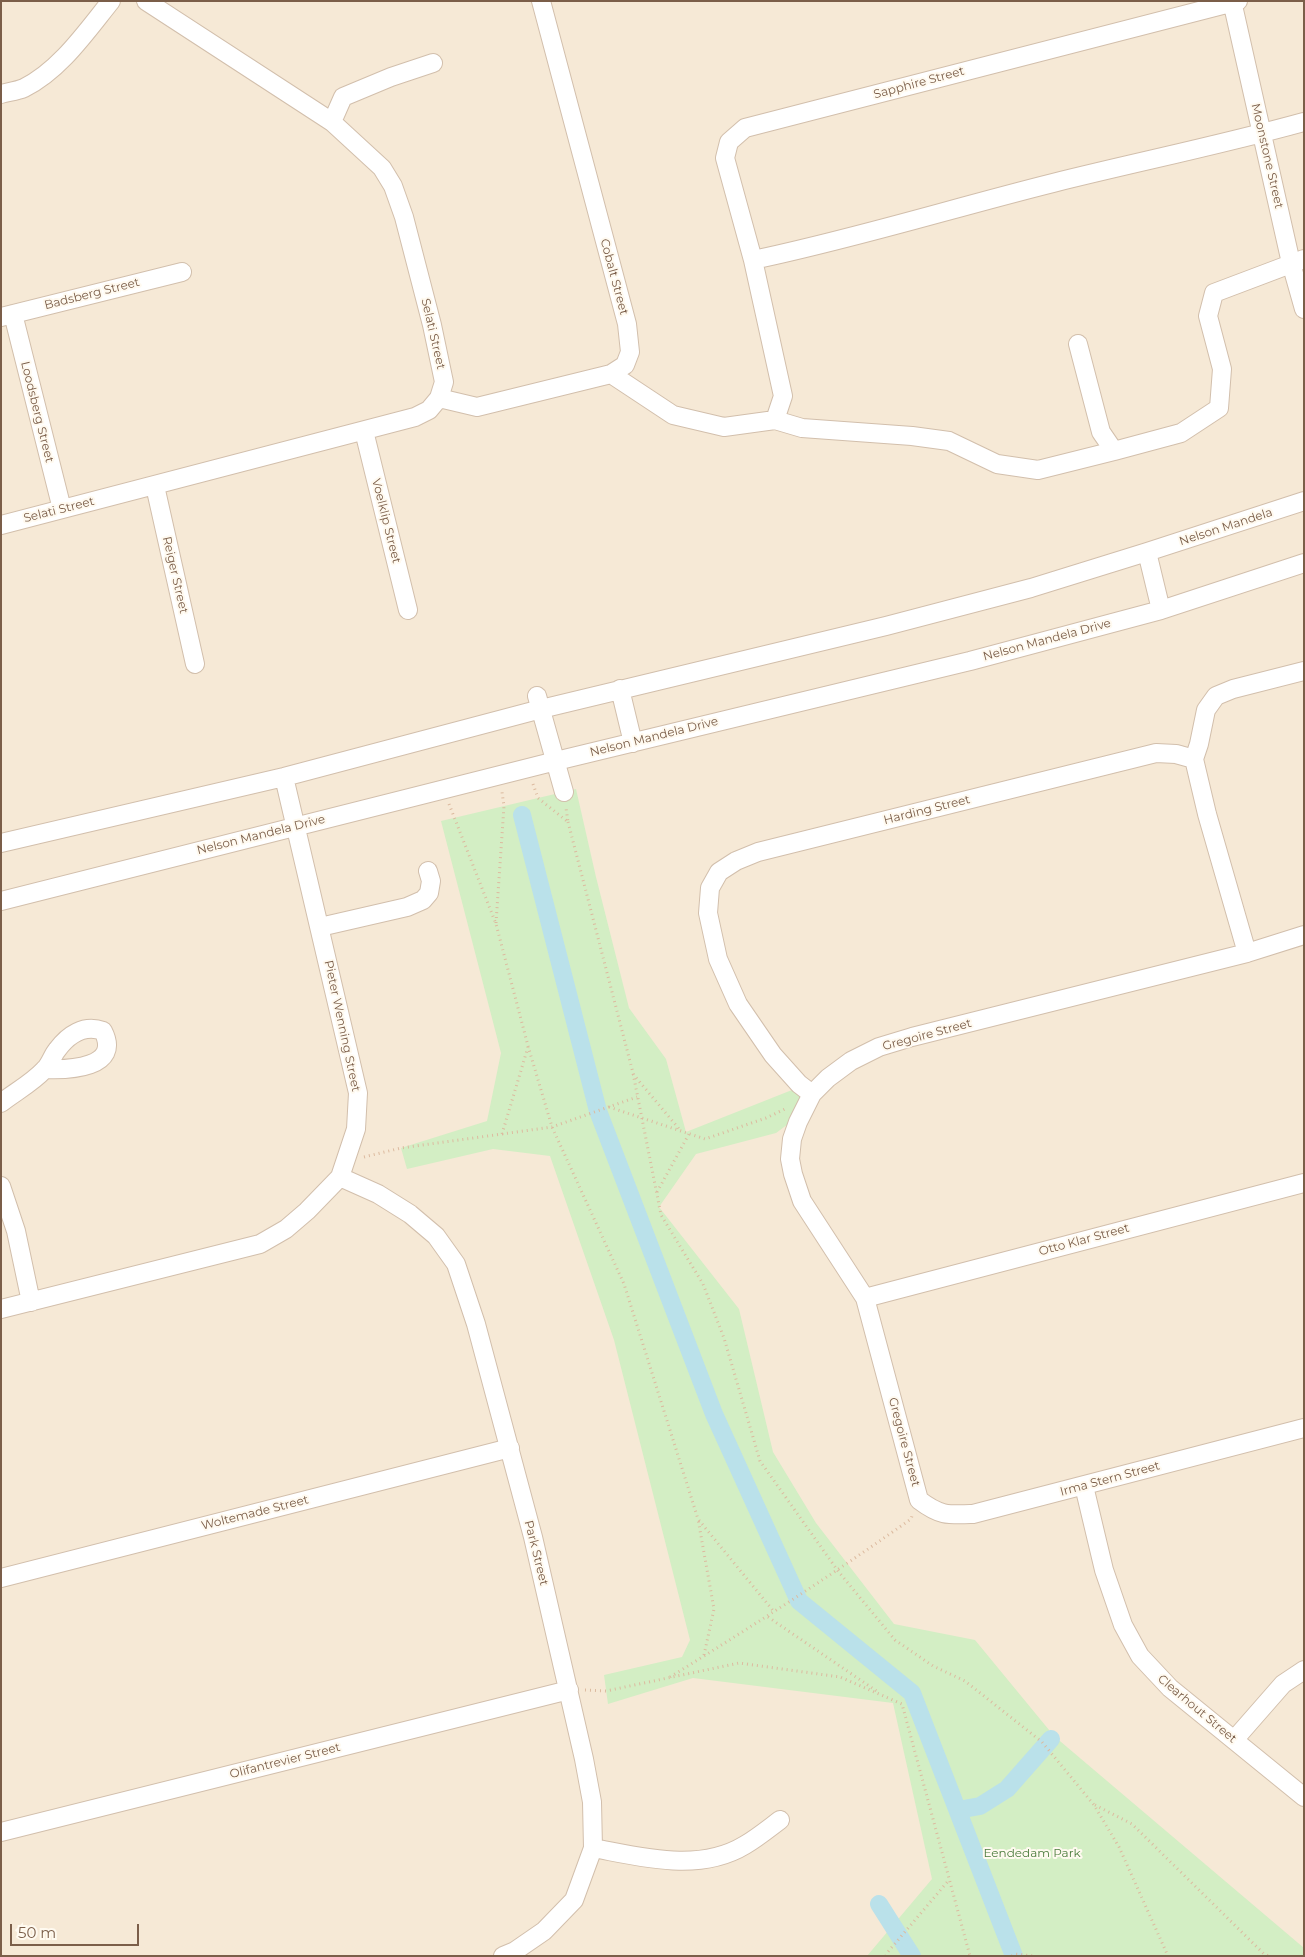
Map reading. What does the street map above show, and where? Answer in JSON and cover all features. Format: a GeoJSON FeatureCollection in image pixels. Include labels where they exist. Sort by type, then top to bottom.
{"type":"FeatureCollection","features":[{"type":"Feature","properties":{"kind":"street"},"geometry":{"type":"LineString","coordinates":[[1,94],[23,88],[44,75],[65,56],[111,1]]}},
{"type":"Feature","properties":{"kind":"street","name":"Selati Street"},"geometry":{"type":"LineString","coordinates":[[1,525],[364,432],[415,417],[429,410],[439,398],[444,382],[432,324],[404,217],[393,186],[382,168],[332,122],[146,1]]}},
{"type":"Feature","properties":{"kind":"street","name":"Cobalt Street"},"geometry":{"type":"LineString","coordinates":[[541,1],[627,324],[630,352],[625,365],[611,374]]}},
{"type":"Feature","properties":{"kind":"street","name":"Moonstone Street"},"geometry":{"type":"LineString","coordinates":[[1234,2],[1262,134],[1297,261],[1304,309]]}},
{"type":"Feature","properties":{"kind":"street","name":"Sapphire Street"},"geometry":{"type":"LineString","coordinates":[[775,420],[783,396],[752,260],[724,158],[729,142],[745,128],[1234,2]]}},
{"type":"Feature","properties":{"kind":"street"},"geometry":{"type":"LineString","coordinates":[[332,122],[343,97],[433,63]]}},
{"type":"Feature","properties":{"kind":"street"},"geometry":{"type":"LineString","coordinates":[[752,260],[803,250],[1053,183],[1262,134],[1304,122]]}},
{"type":"Feature","properties":{"kind":"street"},"geometry":{"type":"LineString","coordinates":[[439,398],[476,407],[611,374],[673,415],[724,427],[775,420],[802,428],[912,436],[949,441],[998,464],[1038,470],[1181,433],[1219,408],[1222,369],[1208,316],[1214,292],[1297,261]]}},
{"type":"Feature","properties":{"kind":"street","name":"Badsberg Street"},"geometry":{"type":"LineString","coordinates":[[7,316],[182,272]]}},
{"type":"Feature","properties":{"kind":"street","name":"Loodsberg Street"},"geometry":{"type":"LineString","coordinates":[[7,316],[62,510]]}},
{"type":"Feature","properties":{"kind":"street"},"geometry":{"type":"LineString","coordinates":[[1078,344],[1101,432],[1114,451]]}},
{"type":"Feature","properties":{"kind":"street","name":"Voelklip Street"},"geometry":{"type":"LineString","coordinates":[[364,432],[408,610]]}},
{"type":"Feature","properties":{"kind":"street","name":"Reiger Street"},"geometry":{"type":"LineString","coordinates":[[155,486],[195,664]]}},
{"type":"Feature","properties":{"kind":"street","name":"Nelson Mandela"},"geometry":{"type":"LineString","coordinates":[[1147,552],[1304,501]]}},
{"type":"Feature","properties":{"kind":"street"},"geometry":{"type":"LineString","coordinates":[[1,843],[284,777],[539,703],[620,689],[949,609],[1031,588],[1147,552],[1162,610]]}},
{"type":"Feature","properties":{"kind":"street","name":"Nelson Mandela Drive"},"geometry":{"type":"LineString","coordinates":[[1,901],[556,761],[970,661],[1162,610],[1304,563]]}},
{"type":"Feature","properties":{"kind":"street"},"geometry":{"type":"LineString","coordinates":[[1247,953],[1207,814],[1194,759],[1206,710],[1216,696],[1233,689],[1304,670]]}},
{"type":"Feature","properties":{"kind":"street"},"geometry":{"type":"LineString","coordinates":[[620,689],[633,742]]}},
{"type":"Feature","properties":{"kind":"street"},"geometry":{"type":"LineString","coordinates":[[539,703],[564,792]]}},
{"type":"Feature","properties":{"kind":"street","name":"Harding Street"},"geometry":{"type":"LineString","coordinates":[[812,1094],[798,1084],[773,1055],[738,1004],[718,959],[708,913],[710,888],[719,872],[736,861],[758,852],[1156,753],[1176,754],[1194,759]]}},
{"type":"Feature","properties":{"kind":"street","name":"Pieter Wenning Street"},"geometry":{"type":"LineString","coordinates":[[1,1309],[260,1244],[286,1229],[306,1211],[343,1169],[356,1129],[358,1093],[284,777]]}},
{"type":"Feature","properties":{"kind":"street"},"geometry":{"type":"LineString","coordinates":[[320,927],[407,907],[423,900],[429,893],[431,881],[428,872]]}},
{"type":"Feature","properties":{"kind":"street","name":"Gregoire Street"},"geometry":{"type":"LineString","coordinates":[[919,1500],[865,1298],[802,1201],[793,1174],[790,1159],[792,1139],[812,1094],[828,1078],[851,1061],[879,1047],[912,1037],[1247,953],[1304,935]]}},
{"type":"Feature","properties":{"kind":"street"},"geometry":{"type":"LineString","coordinates":[[1,1103],[45,1070]]}},
{"type":"Feature","properties":{"kind":"street","name":"Park Street"},"geometry":{"type":"LineString","coordinates":[[343,1169],[410,1214],[436,1236],[456,1264],[476,1324],[533,1537],[569,1690],[592,1802],[594,1848],[574,1900],[544,1932],[504,1956]]}},
{"type":"Feature","properties":{"kind":"street","name":"Otto Klar Street"},"geometry":{"type":"LineString","coordinates":[[865,1298],[1304,1183]]}},
{"type":"Feature","properties":{"kind":"street"},"geometry":{"type":"LineString","coordinates":[[1,1186],[16,1231],[31,1302]]}},
{"type":"Feature","properties":{"kind":"street","name":"Irma Stern Street"},"geometry":{"type":"LineString","coordinates":[[919,1500],[933,1510],[948,1515],[973,1514],[1304,1428]]}},
{"type":"Feature","properties":{"kind":"street","name":"Woltemade Street"},"geometry":{"type":"LineString","coordinates":[[1,1578],[510,1448]]}},
{"type":"Feature","properties":{"kind":"street","name":"Clearhout Street"},"geometry":{"type":"LineString","coordinates":[[1084,1486],[1104,1570],[1123,1625],[1140,1656],[1170,1688],[1304,1797]]}},
{"type":"Feature","properties":{"kind":"street"},"geometry":{"type":"LineString","coordinates":[[1234,1740],[1283,1684],[1304,1670]]}},
{"type":"Feature","properties":{"kind":"street","name":"Olifantrevier Street"},"geometry":{"type":"LineString","coordinates":[[1,1832],[569,1690]]}},
{"type":"Feature","properties":{"kind":"street"},"geometry":{"type":"LineString","coordinates":[[594,1848],[664,1861],[695,1861],[725,1854],[744,1846],[780,1820]]}},
{"type":"Feature","properties":{"kind":"path"},"geometry":{"type":"LineString","coordinates":[[496,924],[504,806],[499,776]]}},
{"type":"Feature","properties":{"kind":"path"},"geometry":{"type":"LineString","coordinates":[[444,790],[496,924],[528,1046],[552,1127],[624,1284],[698,1520],[714,1609],[704,1656]]}},
{"type":"Feature","properties":{"kind":"path"},"geometry":{"type":"LineString","coordinates":[[568,822],[633,1073],[661,1215],[707,1293],[724,1338],[760,1461],[838,1571],[896,1640],[933,1666],[965,1681],[1042,1742],[1094,1805],[1119,1847],[1168,1956]]}},
{"type":"Feature","properties":{"kind":"path"},"geometry":{"type":"LineString","coordinates":[[502,1134],[528,1046]]}},
{"type":"Feature","properties":{"kind":"path"},"geometry":{"type":"LineString","coordinates":[[633,1073],[682,1131]]}},
{"type":"Feature","properties":{"kind":"path"},"geometry":{"type":"LineString","coordinates":[[343,1169],[401,1148],[552,1127],[637,1097]]}},
{"type":"Feature","properties":{"kind":"path"},"geometry":{"type":"LineString","coordinates":[[609,1107],[705,1139],[766,1118],[788,1107]]}},
{"type":"Feature","properties":{"kind":"path"},"geometry":{"type":"LineString","coordinates":[[656,1193],[689,1134]]}},
{"type":"Feature","properties":{"kind":"path"},"geometry":{"type":"LineString","coordinates":[[668,1678],[776,1612],[838,1571],[911,1519],[919,1500]]}},
{"type":"Feature","properties":{"kind":"path"},"geometry":{"type":"LineString","coordinates":[[698,1520],[776,1612]]}},
{"type":"Feature","properties":{"kind":"path"},"geometry":{"type":"LineString","coordinates":[[768,1617],[884,1696]]}},
{"type":"Feature","properties":{"kind":"path"},"geometry":{"type":"LineString","coordinates":[[569,1690],[606,1691],[739,1663],[840,1677],[902,1704],[970,1956]]}},
{"type":"Feature","properties":{"kind":"path"},"geometry":{"type":"LineString","coordinates":[[1094,1805],[1132,1824],[1264,1954],[1269,1956]]}},
{"type":"Feature","properties":{"kind":"path"},"geometry":{"type":"LineString","coordinates":[[886,1956],[949,1880]]}},
{"type":"Feature","properties":{"kind":"path"},"geometry":{"type":"LineString","coordinates":[[1012,1956],[1014,1954],[1035,1956]]}},
{"type":"Feature","properties":{"kind":"shaded area"},"geometry":{"type":"Polygon","coordinates":[[[1,1],[1304,1],[1304,1956],[1,1956],[1,1]]]}},
{"type":"Feature","properties":{"kind":"green space","name":"Eendedam Park"},"geometry":{"type":"Polygon","coordinates":[[[576,789],[629,1008],[666,1059],[686,1132],[797,1088],[807,1110],[776,1133],[696,1154],[659,1207],[739,1309],[773,1452],[816,1523],[894,1624],[975,1640],[1054,1736],[1304,1948],[1304,1956],[867,1956],[932,1879],[893,1703],[693,1678],[608,1704],[604,1675],[682,1657],[690,1640],[614,1340],[550,1156],[493,1149],[407,1169],[401,1148],[487,1121],[501,1053],[441,821],[576,789]]]}},
{"type":"Feature","properties":{"kind":"waterway"},"geometry":{"type":"LineString","coordinates":[[522,815],[598,1111],[714,1414],[799,1601],[912,1693],[1014,1956]]}},
{"type":"Feature","properties":{"kind":"waterway"},"geometry":{"type":"LineString","coordinates":[[958,1810],[980,1806],[1007,1789],[1051,1739]]}},
{"type":"Feature","properties":{"kind":"waterway"},"geometry":{"type":"LineString","coordinates":[[879,1904],[912,1956]]}}]}
